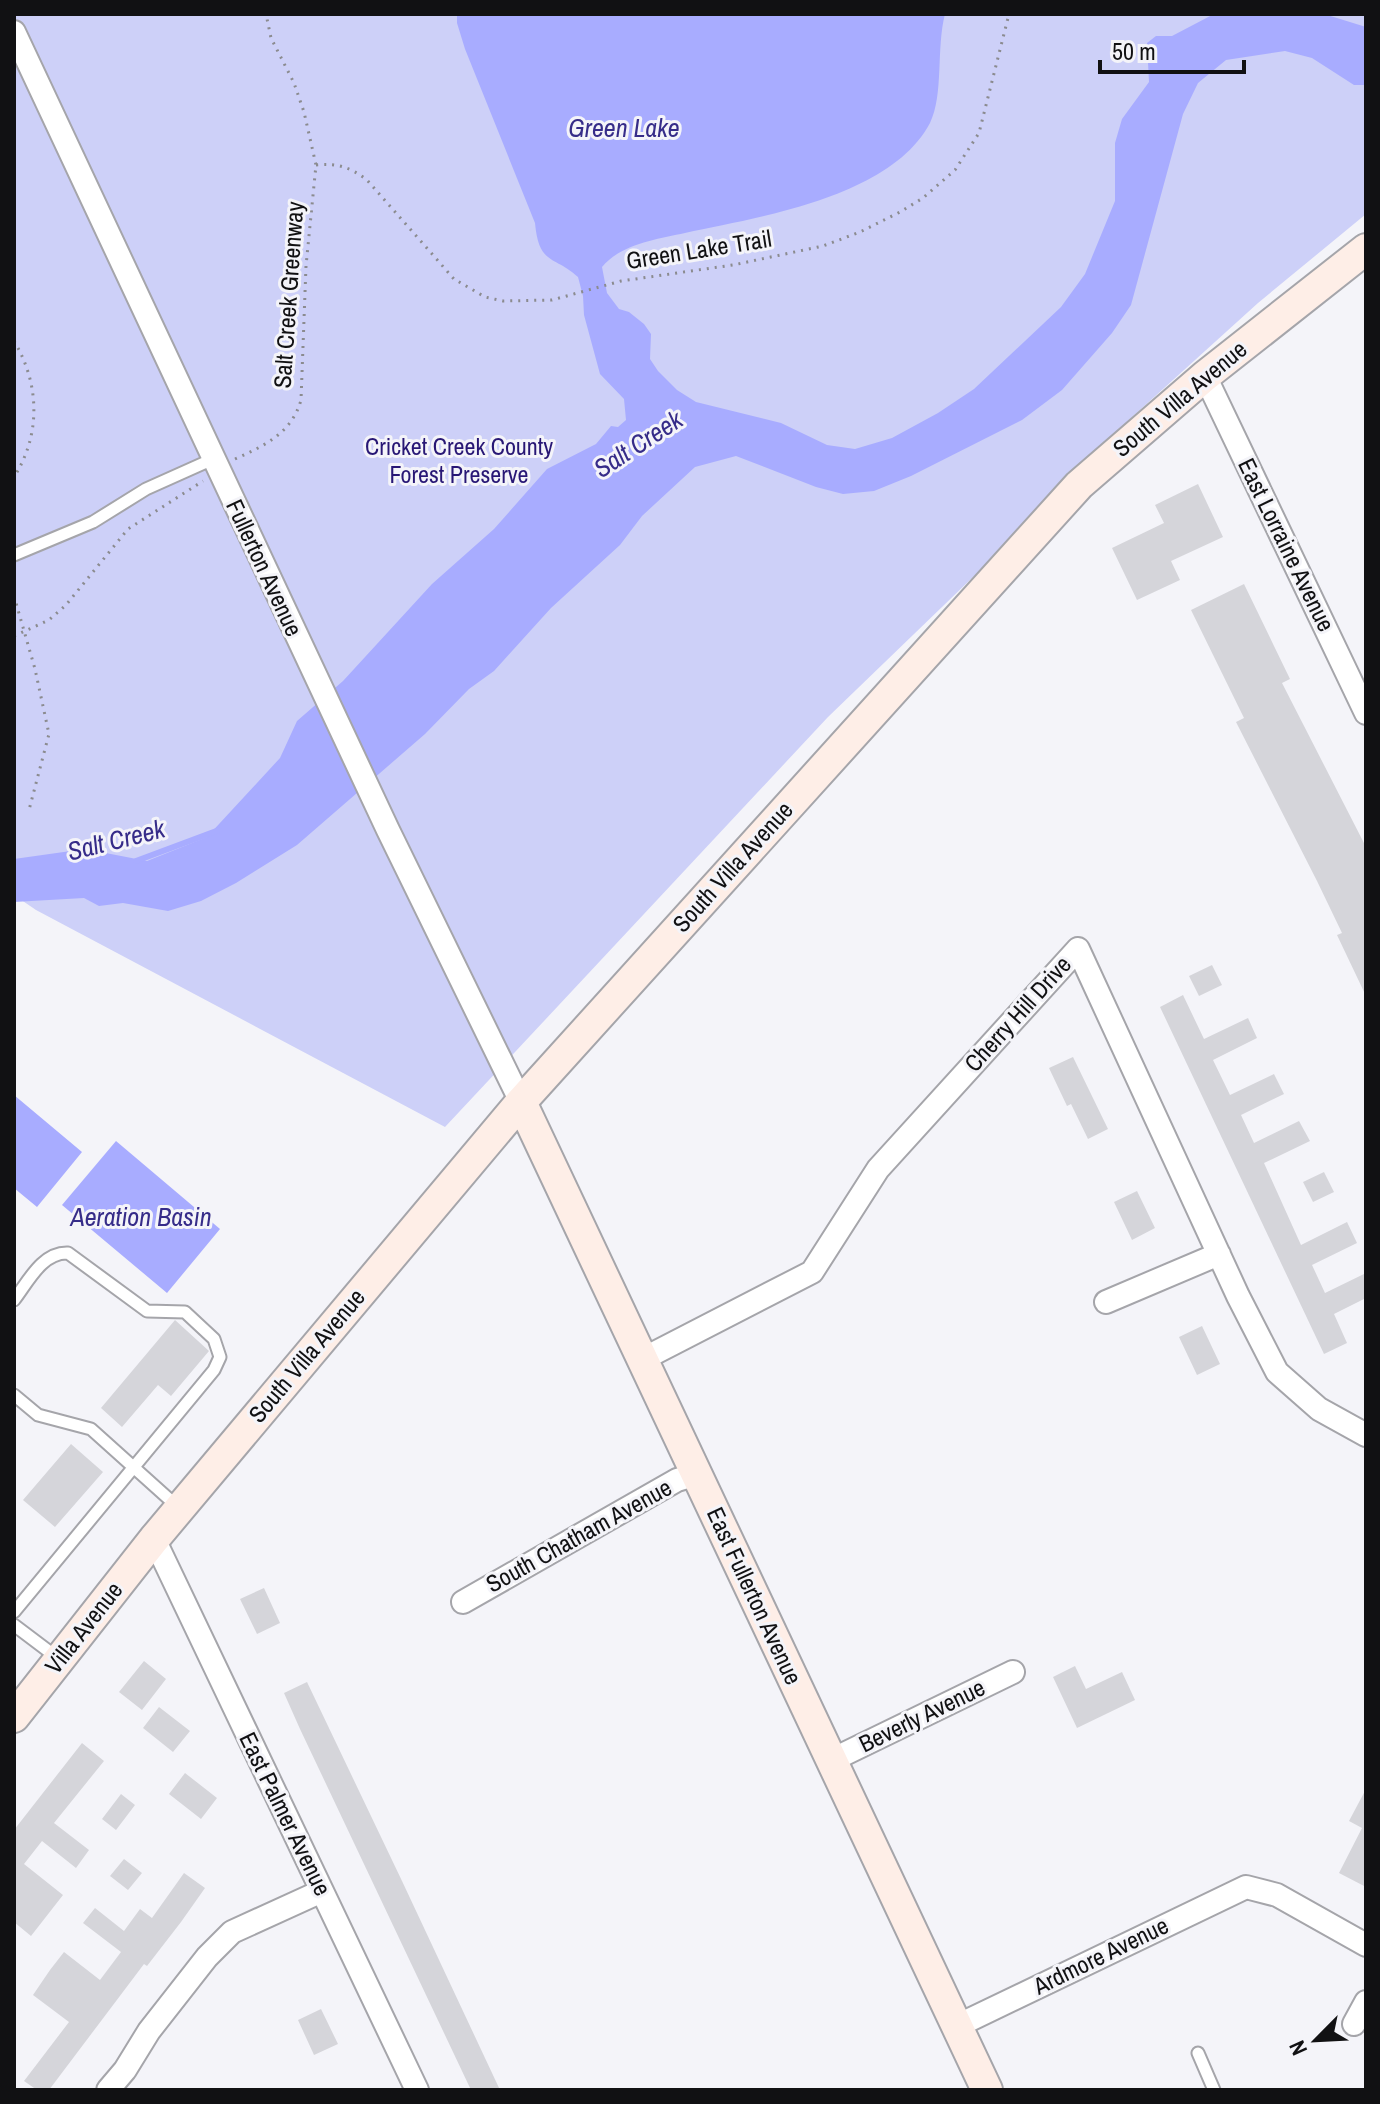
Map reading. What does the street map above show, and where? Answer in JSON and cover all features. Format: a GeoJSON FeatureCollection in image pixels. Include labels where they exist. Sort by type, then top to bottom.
{"type":"FeatureCollection","features":[{"type":"Feature","properties":{"kind":"main road","name":"South Villa Avenue"},"geometry":{"type":"LineString","coordinates":[[154,1539],[521,1102],[1079,485],[1205,376],[1366,249]]}},
{"type":"Feature","properties":{"kind":"main road","name":"East Fullerton Avenue"},"geometry":{"type":"LineString","coordinates":[[521,1102],[987,2090]]}},
{"type":"Feature","properties":{"kind":"main road","name":"Villa Avenue"},"geometry":{"type":"LineString","coordinates":[[14,1717],[154,1539]]}},
{"type":"Feature","properties":{"kind":"street","name":"Fullerton Avenue"},"geometry":{"type":"LineString","coordinates":[[14,32],[388,830],[521,1102]]}},
{"type":"Feature","properties":{"kind":"street","name":"East Lorraine Avenue"},"geometry":{"type":"LineString","coordinates":[[1205,376],[1366,713]]}},
{"type":"Feature","properties":{"kind":"street","name":"Cherry Hill Drive"},"geometry":{"type":"LineString","coordinates":[[643,1359],[812,1272],[878,1169],[1078,949],[1277,1372],[1319,1409],[1366,1435]]}},
{"type":"Feature","properties":{"kind":"street"},"geometry":{"type":"LineString","coordinates":[[1106,1302],[1219,1254]]}},
{"type":"Feature","properties":{"kind":"street","name":"South Chatham Avenue"},"geometry":{"type":"LineString","coordinates":[[463,1602],[669,1485],[697,1474]]}},
{"type":"Feature","properties":{"kind":"street","name":"East Palmer Avenue"},"geometry":{"type":"LineString","coordinates":[[154,1539],[417,2090]]}},
{"type":"Feature","properties":{"kind":"street","name":"Beverly Avenue"},"geometry":{"type":"LineString","coordinates":[[832,1760],[1013,1672]]}},
{"type":"Feature","properties":{"kind":"street","name":"Ardmore Avenue"},"geometry":{"type":"LineString","coordinates":[[957,2026],[1246,1887],[1277,1895],[1366,1945]]}},
{"type":"Feature","properties":{"kind":"street"},"geometry":{"type":"LineString","coordinates":[[108,2090],[129,2080],[149,2031],[207,1957],[232,1932],[322,1891]]}},
{"type":"Feature","properties":{"kind":"street"},"geometry":{"type":"LineString","coordinates":[[1354,2024],[1366,2002]]}},
{"type":"Feature","properties":{"kind":"lane"},"geometry":{"type":"LineString","coordinates":[[14,555],[93,522],[146,489],[216,465]]}},
{"type":"Feature","properties":{"kind":"lane"},"geometry":{"type":"LineString","coordinates":[[14,1300],[45,1260],[57,1252],[68,1253],[147,1311],[185,1312],[214,1339],[220,1357],[214,1370],[14,1612]]}},
{"type":"Feature","properties":{"kind":"lane"},"geometry":{"type":"LineString","coordinates":[[14,1395],[38,1415],[91,1429],[179,1508]]}},
{"type":"Feature","properties":{"kind":"lane"},"geometry":{"type":"LineString","coordinates":[[14,1625],[59,1660]]}},
{"type":"Feature","properties":{"kind":"lane"},"geometry":{"type":"LineString","coordinates":[[1198,2053],[1214,2090]]}},
{"type":"Feature","properties":{"kind":"path","name":"Salt Creek Greenway"},"geometry":{"type":"LineString","coordinates":[[14,636],[49,620],[66,605],[128,529],[184,495],[216,465],[276,437],[297,414],[301,400],[306,266],[316,165],[304,112],[294,83],[271,38],[266,14]]}},
{"type":"Feature","properties":{"kind":"path","name":"Green Lake Trail"},"geometry":{"type":"LineString","coordinates":[[316,165],[342,165],[367,180],[442,267],[468,289],[503,301],[552,300],[606,285],[733,265],[823,246],[860,232],[923,198],[955,170],[979,133],[1009,14]]}},
{"type":"Feature","properties":{"kind":"path"},"geometry":{"type":"LineString","coordinates":[[14,341],[28,369],[34,410],[33,434],[14,477]]}},
{"type":"Feature","properties":{"kind":"path"},"geometry":{"type":"LineString","coordinates":[[14,596],[49,734],[29,810]]}},
{"type":"Feature","properties":{"kind":"green space","name":"Cricket Creek County Forest Preserve"},"geometry":{"type":"Polygon","coordinates":[[[14,14],[1366,14],[1366,214],[1258,303],[1131,418],[999,552],[828,717],[445,1127],[36,910],[14,895],[14,14]]]}},
{"type":"Feature","properties":{"kind":"water","name":"Green Lake"},"geometry":{"type":"Polygon","coordinates":[[[457,14],[945,14],[939,85],[930,123],[911,148],[886,169],[855,186],[785,211],[640,244],[619,253],[602,267],[607,293],[619,309],[629,312],[644,324],[651,334],[650,359],[677,390],[696,402],[781,423],[827,445],[855,449],[892,438],[974,389],[1061,307],[1085,274],[1115,201],[1115,143],[1122,119],[1149,82],[1147,43],[1156,36],[1172,36],[1214,14],[1324,14],[1366,27],[1366,85],[1354,85],[1312,58],[1285,51],[1226,60],[1198,83],[1183,114],[1131,305],[1112,333],[1062,390],[1022,420],[911,476],[874,491],[843,494],[816,487],[736,456],[695,467],[642,516],[620,545],[551,608],[494,671],[469,689],[425,734],[297,845],[201,901],[168,911],[123,903],[99,906],[84,898],[14,902],[14,859],[85,849],[147,861],[207,837],[280,758],[297,721],[343,681],[432,584],[494,529],[547,469],[596,444],[611,426],[618,427],[626,420],[624,399],[600,374],[584,315],[578,277],[549,258],[540,246],[535,223],[465,49],[457,14]]]}},
{"type":"Feature","properties":{"kind":"water","name":"Aeration Basin"},"geometry":{"type":"Polygon","coordinates":[[[14,1095],[82,1152],[37,1207],[14,1188],[14,1095]]]}},
{"type":"Feature","properties":{"kind":"water","name":"Aeration Basin"},"geometry":{"type":"Polygon","coordinates":[[[116,1141],[220,1229],[167,1293],[62,1205],[116,1141]]]}},
{"type":"Feature","properties":{"kind":"building"},"geometry":{"type":"Polygon","coordinates":[[[1198,484],[1223,537],[1171,561],[1180,580],[1137,600],[1112,548],[1164,523],[1155,505],[1198,484]]]}},
{"type":"Feature","properties":{"kind":"building"},"geometry":{"type":"Polygon","coordinates":[[[1244,584],[1290,679],[1282,683],[1366,847],[1366,996],[1337,935],[1342,933],[1236,722],[1244,718],[1191,610],[1244,584]]]}},
{"type":"Feature","properties":{"kind":"building"},"geometry":{"type":"Polygon","coordinates":[[[1212,965],[1222,985],[1199,996],[1189,976],[1212,965]]]}},
{"type":"Feature","properties":{"kind":"building"},"geometry":{"type":"Polygon","coordinates":[[[1183,995],[1204,1039],[1248,1018],[1257,1038],[1213,1060],[1230,1095],[1274,1074],[1284,1094],[1241,1115],[1254,1143],[1299,1121],[1310,1141],[1264,1163],[1301,1245],[1347,1222],[1357,1243],[1312,1265],[1325,1293],[1366,1273],[1366,1298],[1334,1314],[1347,1343],[1324,1354],[1160,1007],[1183,995]]]}},
{"type":"Feature","properties":{"kind":"building"},"geometry":{"type":"Polygon","coordinates":[[[1073,1057],[1108,1129],[1088,1139],[1071,1104],[1067,1106],[1049,1068],[1073,1057]]]}},
{"type":"Feature","properties":{"kind":"building"},"geometry":{"type":"Polygon","coordinates":[[[1324,1172],[1334,1192],[1313,1202],[1303,1182],[1324,1172]]]}},
{"type":"Feature","properties":{"kind":"building"},"geometry":{"type":"Polygon","coordinates":[[[1137,1191],[1155,1228],[1132,1240],[1114,1202],[1137,1191]]]}},
{"type":"Feature","properties":{"kind":"building"},"geometry":{"type":"Polygon","coordinates":[[[175,1320],[209,1351],[171,1396],[158,1385],[122,1427],[101,1408],[175,1320]]]}},
{"type":"Feature","properties":{"kind":"building"},"geometry":{"type":"Polygon","coordinates":[[[1202,1326],[1220,1364],[1197,1375],[1179,1337],[1202,1326]]]}},
{"type":"Feature","properties":{"kind":"building"},"geometry":{"type":"Polygon","coordinates":[[[71,1444],[103,1472],[55,1527],[23,1500],[71,1444]]]}},
{"type":"Feature","properties":{"kind":"building"},"geometry":{"type":"Polygon","coordinates":[[[264,1588],[280,1623],[257,1634],[240,1599],[264,1588]]]}},
{"type":"Feature","properties":{"kind":"building"},"geometry":{"type":"Polygon","coordinates":[[[144,1661],[166,1679],[142,1710],[119,1692],[144,1661]]]}},
{"type":"Feature","properties":{"kind":"building"},"geometry":{"type":"Polygon","coordinates":[[[1075,1666],[1086,1689],[1122,1672],[1135,1700],[1077,1728],[1053,1677],[1075,1666]]]}},
{"type":"Feature","properties":{"kind":"building"},"geometry":{"type":"Polygon","coordinates":[[[307,1682],[500,2090],[471,2090],[300,1729],[284,1693],[307,1682]]]}},
{"type":"Feature","properties":{"kind":"building"},"geometry":{"type":"Polygon","coordinates":[[[159,1707],[190,1731],[173,1752],[143,1728],[159,1707]]]}},
{"type":"Feature","properties":{"kind":"building"},"geometry":{"type":"Polygon","coordinates":[[[82,1743],[104,1761],[54,1823],[89,1850],[76,1868],[42,1841],[24,1864],[63,1895],[31,1936],[14,1922],[14,1830],[82,1743]]]}},
{"type":"Feature","properties":{"kind":"building"},"geometry":{"type":"Polygon","coordinates":[[[185,1773],[217,1798],[201,1819],[169,1794],[185,1773]]]}},
{"type":"Feature","properties":{"kind":"building"},"geometry":{"type":"Polygon","coordinates":[[[1366,1789],[1366,1887],[1339,1873],[1362,1828],[1349,1821],[1366,1789]]]}},
{"type":"Feature","properties":{"kind":"building"},"geometry":{"type":"Polygon","coordinates":[[[121,1794],[135,1805],[116,1830],[102,1819],[121,1794]]]}},
{"type":"Feature","properties":{"kind":"building"},"geometry":{"type":"Polygon","coordinates":[[[124,1859],[142,1873],[128,1890],[110,1876],[124,1859]]]}},
{"type":"Feature","properties":{"kind":"building"},"geometry":{"type":"Polygon","coordinates":[[[184,1873],[205,1888],[181,1922],[147,1966],[144,1964],[49,2090],[37,2090],[24,2081],[69,2022],[33,1995],[50,1970],[64,1952],[100,1980],[121,1952],[83,1923],[95,1908],[124,1931],[140,1909],[152,1918],[184,1873]]]}},
{"type":"Feature","properties":{"kind":"building"},"geometry":{"type":"Polygon","coordinates":[[[321,2009],[338,2044],[314,2055],[298,2020],[321,2009]]]}},
{"type":"Feature","properties":{"kind":"waterway","name":"Salt Creek"},"geometry":{"type":"LineString","coordinates":[[136,861],[219,830]]}}]}
